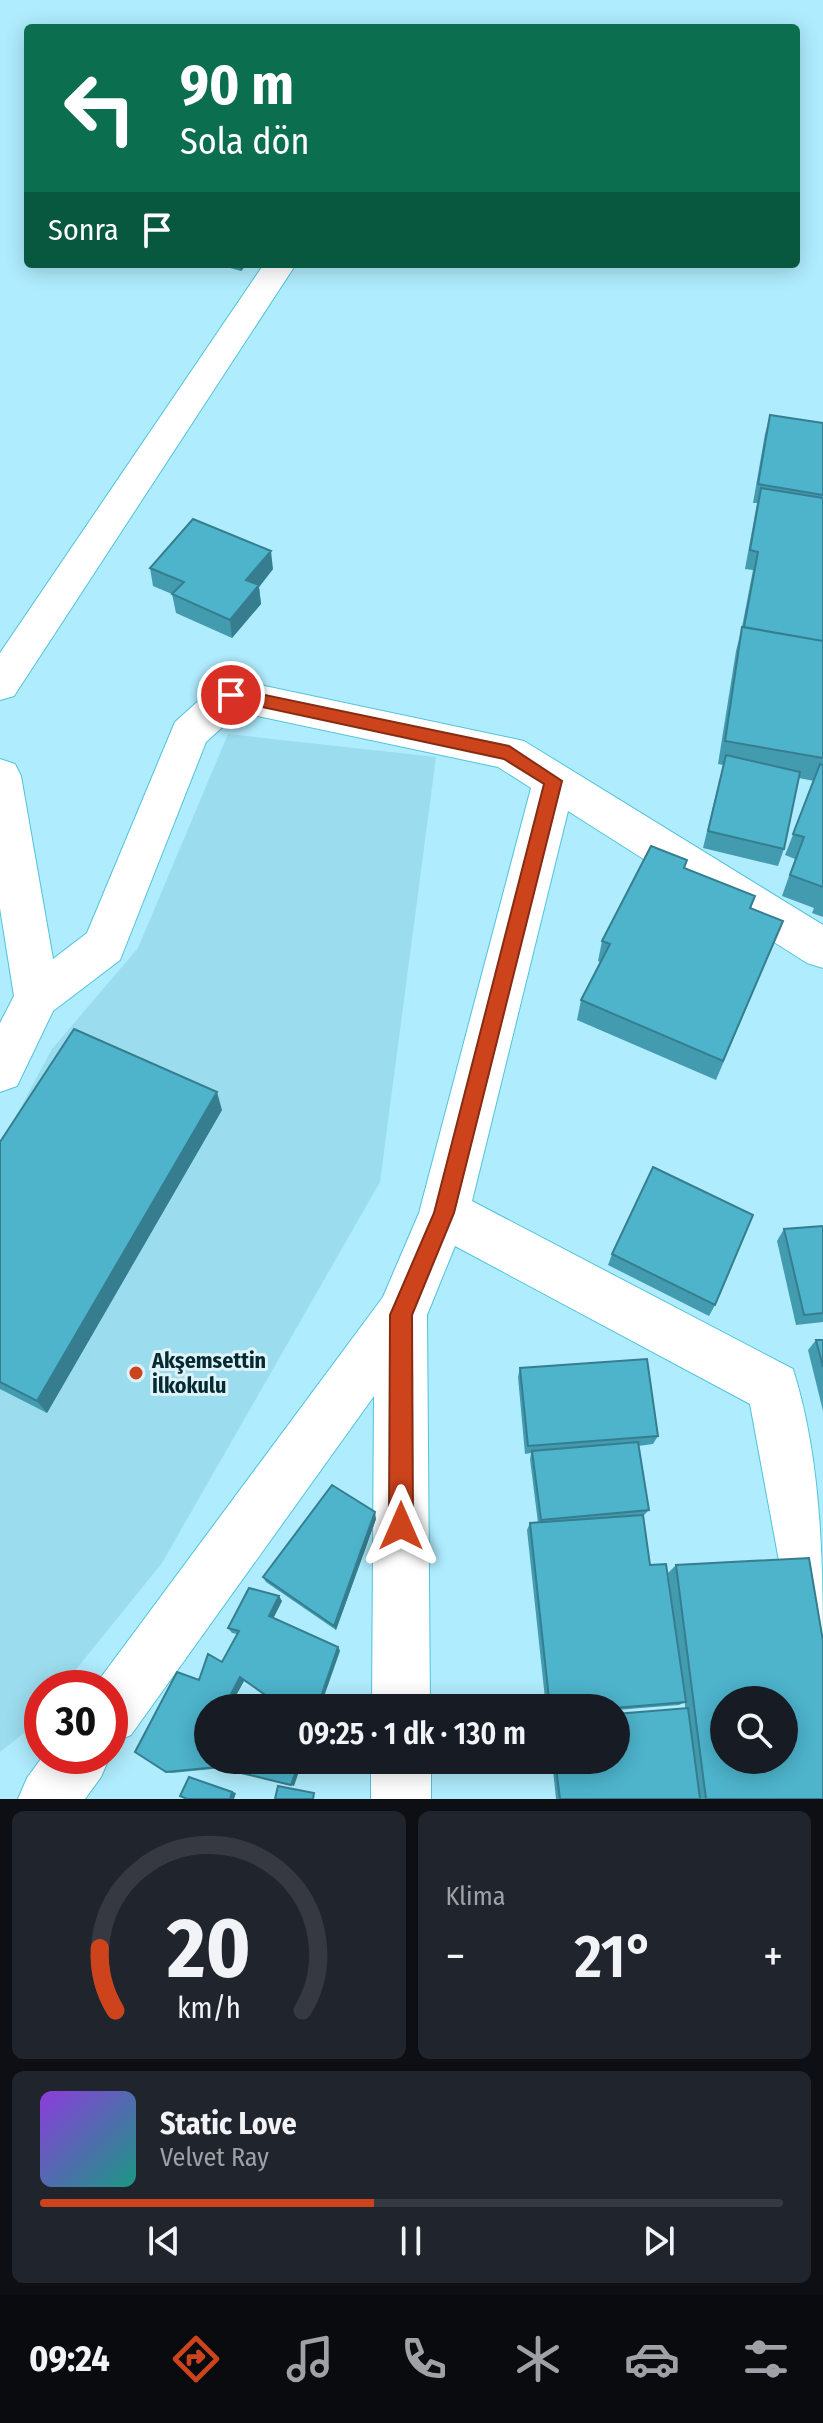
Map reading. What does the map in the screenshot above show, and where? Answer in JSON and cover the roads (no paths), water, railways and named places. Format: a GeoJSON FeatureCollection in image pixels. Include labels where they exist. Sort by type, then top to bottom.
{"type":"FeatureCollection","features":[{"type":"Feature","properties":{"kind":"street"},"geometry":{"type":"LineString","coordinates":[[0,685],[277,268]]}},
{"type":"Feature","properties":{"kind":"street"},"geometry":{"type":"LineString","coordinates":[[0,1071],[37,997],[104,946],[189,733],[231,695],[509,753],[823,949]]}},
{"type":"Feature","properties":{"kind":"street"},"geometry":{"type":"LineString","coordinates":[[0,776],[37,997]]}},
{"type":"Feature","properties":{"kind":"street"},"geometry":{"type":"LineString","coordinates":[[128,1689],[401,1315],[444,1213],[554,781]]}},
{"type":"Feature","properties":{"kind":"street"},"geometry":{"type":"LineString","coordinates":[[444,1213],[774,1388],[823,1642]]}},
{"type":"Feature","properties":{"kind":"street"},"geometry":{"type":"LineString","coordinates":[[401,1315],[401,1694]]}},
{"type":"Feature","properties":{"kind":"street"},"geometry":{"type":"LineString","coordinates":[[48,1799],[67,1774]]}},
{"type":"Feature","properties":{"kind":"street"},"geometry":{"type":"LineString","coordinates":[[401,1774],[401,1799]]}},
{"type":"Feature","properties":{"kind":"place","name":"Akşemsettin İlkokulu"},"geometry":{"type":"Point","coordinates":[136,1373]}}]}
